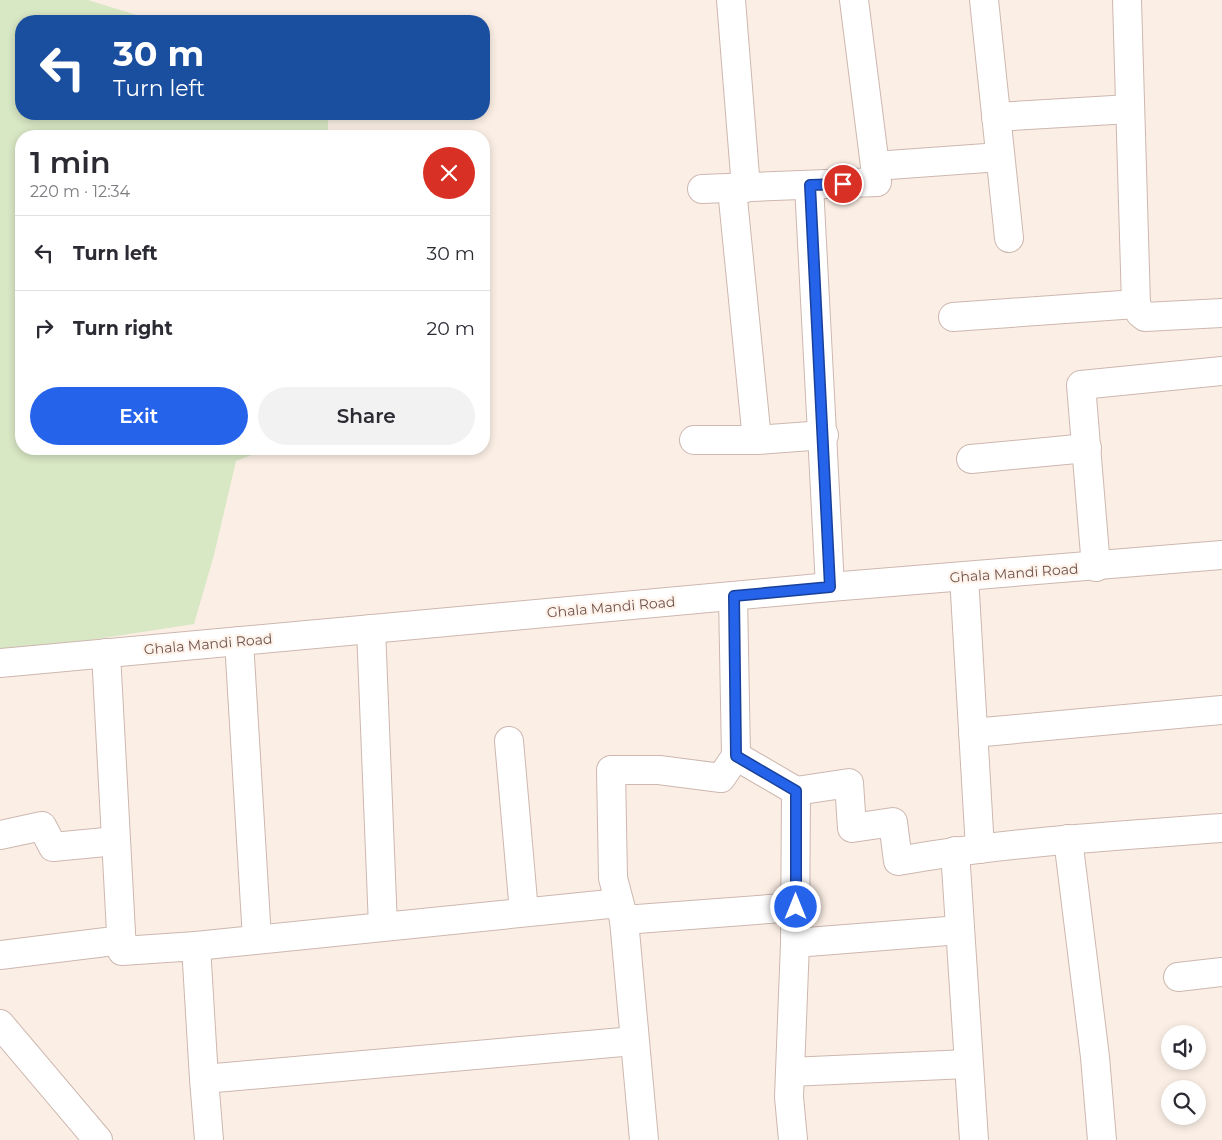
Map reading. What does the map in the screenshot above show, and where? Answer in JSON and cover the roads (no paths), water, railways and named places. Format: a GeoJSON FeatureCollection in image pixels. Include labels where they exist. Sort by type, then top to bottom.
{"type":"FeatureCollection","features":[{"type":"Feature","properties":{"kind":"street"},"geometry":{"type":"LineString","coordinates":[[731,0],[739,188],[757,440]]}},
{"type":"Feature","properties":{"kind":"street"},"geometry":{"type":"LineString","coordinates":[[702,189],[877,182],[854,0]]}},
{"type":"Feature","properties":{"kind":"street"},"geometry":{"type":"LineString","coordinates":[[984,0],[1009,238]]}},
{"type":"Feature","properties":{"kind":"street"},"geometry":{"type":"LineString","coordinates":[[1127,0],[1136,304],[1140,314],[1145,317],[1222,313]]}},
{"type":"Feature","properties":{"kind":"street"},"geometry":{"type":"LineString","coordinates":[[996,117],[1130,109]]}},
{"type":"Feature","properties":{"kind":"street"},"geometry":{"type":"LineString","coordinates":[[875,166],[1000,157]]}},
{"type":"Feature","properties":{"kind":"street"},"geometry":{"type":"LineString","coordinates":[[810,185],[824,435],[830,587]]}},
{"type":"Feature","properties":{"kind":"street"},"geometry":{"type":"LineString","coordinates":[[953,316],[1136,304]]}},
{"type":"Feature","properties":{"kind":"street"},"geometry":{"type":"LineString","coordinates":[[1096,567],[1082,385],[1222,371]]}},
{"type":"Feature","properties":{"kind":"street"},"geometry":{"type":"LineString","coordinates":[[694,440],[757,440],[824,435]]}},
{"type":"Feature","properties":{"kind":"street"},"geometry":{"type":"LineString","coordinates":[[972,459],[1087,448]]}},
{"type":"Feature","properties":{"kind":"street","name":"Ghala Mandi Road"},"geometry":{"type":"LineString","coordinates":[[0,663],[830,587],[1096,567],[1222,554]]}},
{"type":"Feature","properties":{"kind":"street"},"geometry":{"type":"LineString","coordinates":[[964,576],[973,733],[968,850],[960,930],[967,1064],[974,1140]]}},
{"type":"Feature","properties":{"kind":"street"},"geometry":{"type":"LineString","coordinates":[[644,1140],[622,912],[613,878],[611,770],[660,770],[721,778],[736,756],[734,596]]}},
{"type":"Feature","properties":{"kind":"street"},"geometry":{"type":"LineString","coordinates":[[371,629],[383,926]]}},
{"type":"Feature","properties":{"kind":"street"},"geometry":{"type":"LineString","coordinates":[[239,641],[258,939]]}},
{"type":"Feature","properties":{"kind":"street"},"geometry":{"type":"LineString","coordinates":[[106,653],[122,951],[196,946],[524,912],[622,912],[796,907]]}},
{"type":"Feature","properties":{"kind":"street"},"geometry":{"type":"LineString","coordinates":[[973,733],[1222,710]]}},
{"type":"Feature","properties":{"kind":"street"},"geometry":{"type":"LineString","coordinates":[[509,741],[524,912]]}},
{"type":"Feature","properties":{"kind":"street"},"geometry":{"type":"LineString","coordinates":[[736,756],[796,791],[849,783],[852,828],[893,822],[898,861],[968,850],[1068,839],[1222,828]]}},
{"type":"Feature","properties":{"kind":"street"},"geometry":{"type":"LineString","coordinates":[[793,1140],[789,1097],[796,907],[796,791]]}},
{"type":"Feature","properties":{"kind":"street"},"geometry":{"type":"LineString","coordinates":[[0,834],[42,826],[53,846],[116,841]]}},
{"type":"Feature","properties":{"kind":"street"},"geometry":{"type":"LineString","coordinates":[[1068,839],[1095,1057],[1102,1140]]}},
{"type":"Feature","properties":{"kind":"street"},"geometry":{"type":"LineString","coordinates":[[795,943],[960,930]]}},
{"type":"Feature","properties":{"kind":"street"},"geometry":{"type":"LineString","coordinates":[[0,955],[122,940]]}},
{"type":"Feature","properties":{"kind":"street"},"geometry":{"type":"LineString","coordinates":[[196,946],[209,1140]]}},
{"type":"Feature","properties":{"kind":"street"},"geometry":{"type":"LineString","coordinates":[[1178,977],[1222,972]]}},
{"type":"Feature","properties":{"kind":"street"},"geometry":{"type":"LineString","coordinates":[[0,1024],[98,1140]]}},
{"type":"Feature","properties":{"kind":"street"},"geometry":{"type":"LineString","coordinates":[[204,1079],[634,1041]]}},
{"type":"Feature","properties":{"kind":"street"},"geometry":{"type":"LineString","coordinates":[[790,1072],[967,1064]]}}]}
